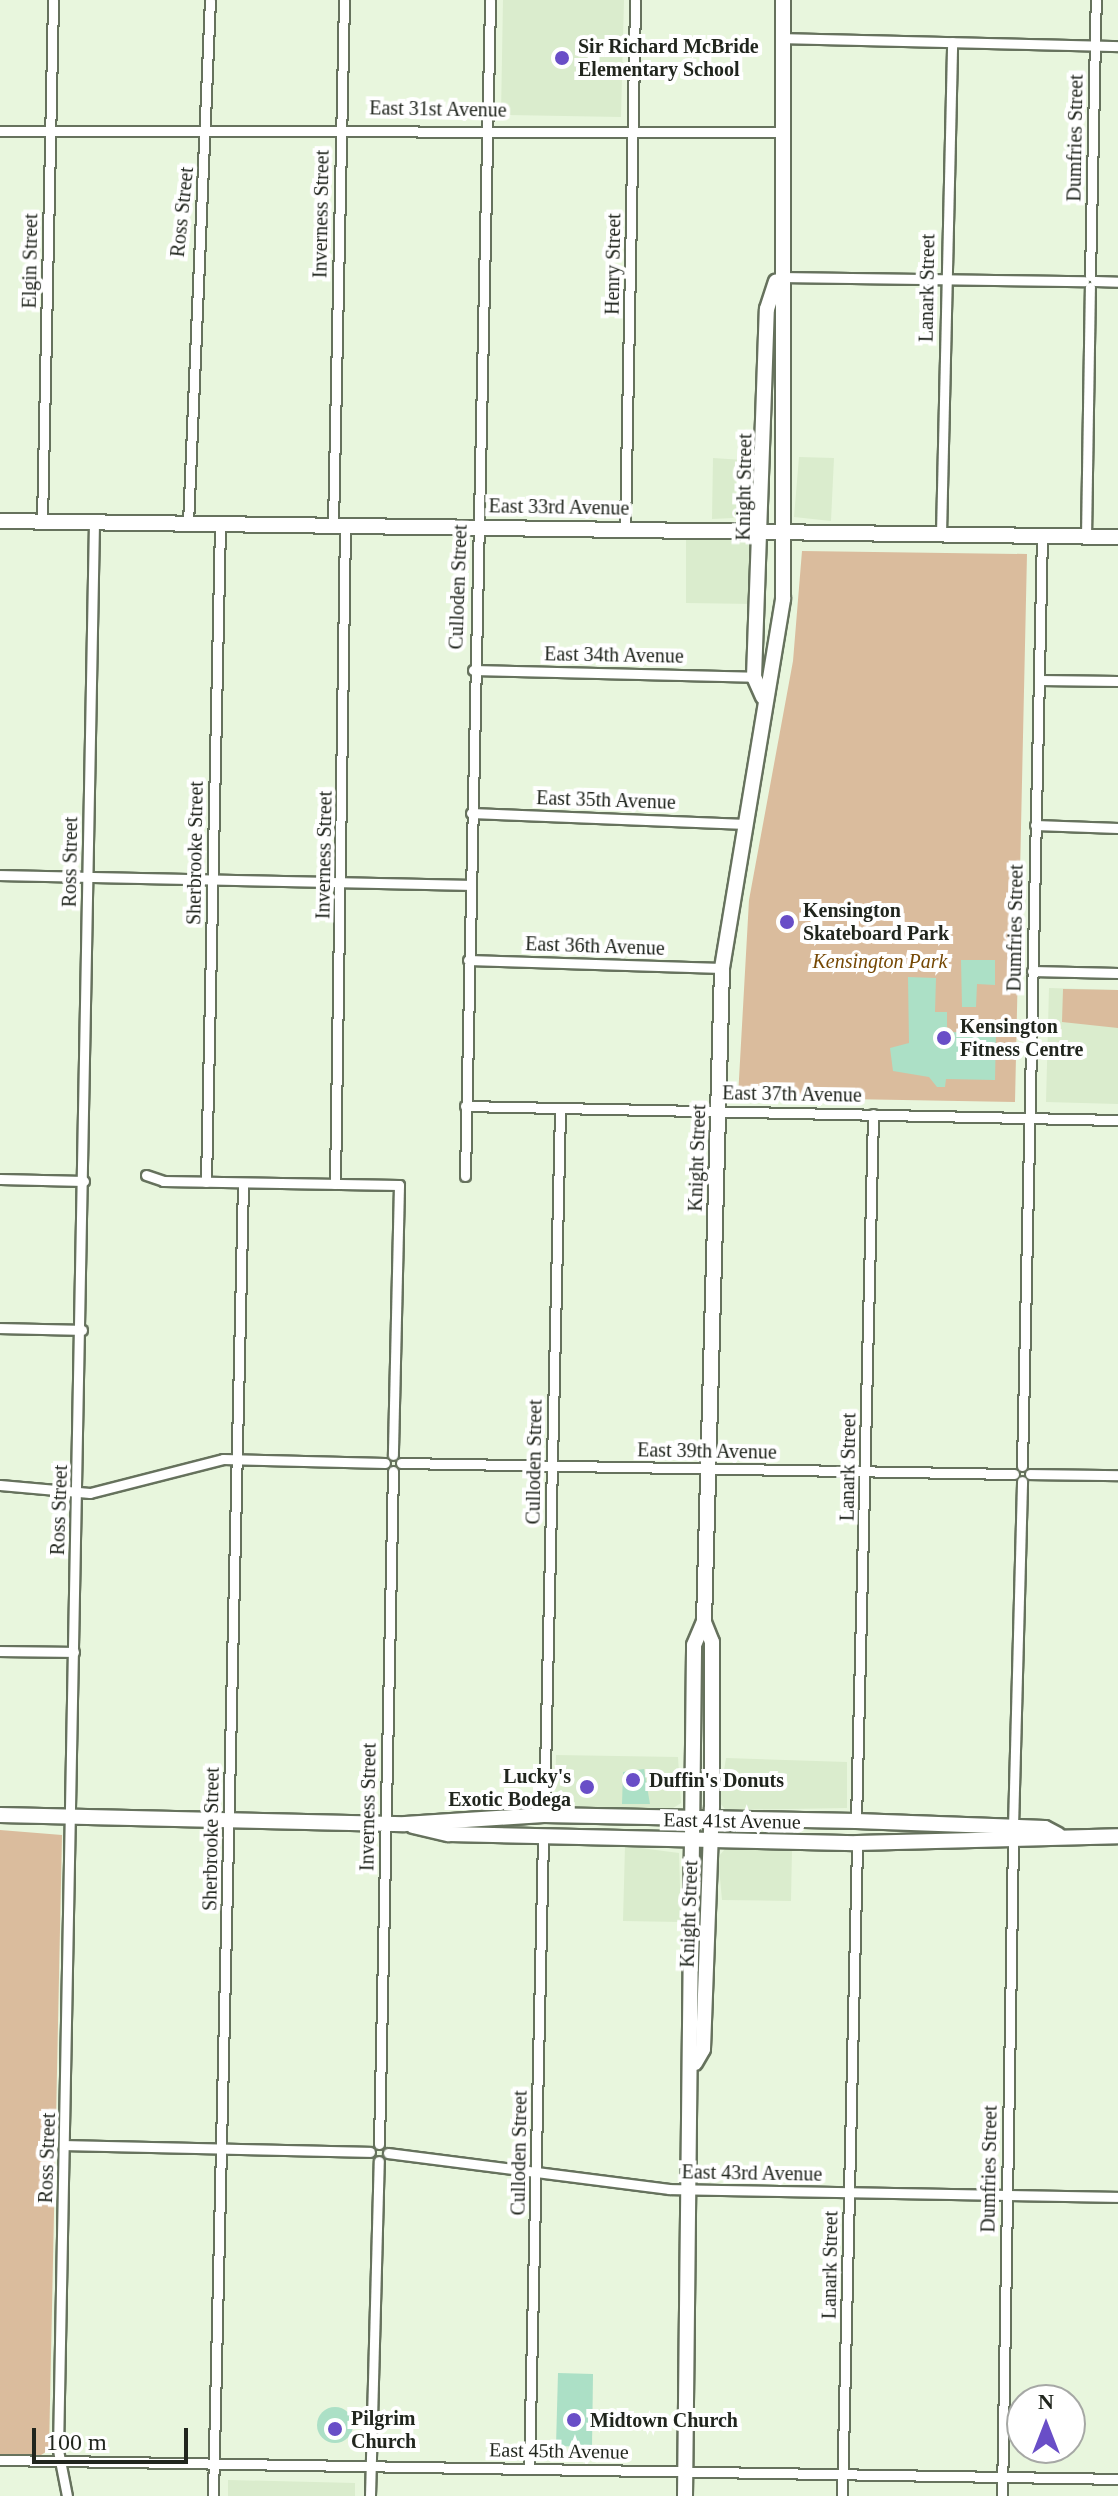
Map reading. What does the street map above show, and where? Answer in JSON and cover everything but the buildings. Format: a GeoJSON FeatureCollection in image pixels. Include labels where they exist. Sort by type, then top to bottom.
{"type":"FeatureCollection","features":[{"type":"Feature","properties":{"kind":"main road","name":"Knight Street"},"geometry":{"type":"LineString","coordinates":[[685,2496],[695,2063],[688,2045],[694,1645],[704,1622],[722,968],[740,824],[763,697],[780,626],[785,531],[778,277],[783,0]]}},
{"type":"Feature","properties":{"kind":"main road","name":"Knight Street"},"geometry":{"type":"LineString","coordinates":[[763,697],[754,677],[764,530],[767,309],[778,277]]}},
{"type":"Feature","properties":{"kind":"main road","name":"East 33rd Avenue"},"geometry":{"type":"LineString","coordinates":[[0,521],[1118,537]]}},
{"type":"Feature","properties":{"kind":"main road","name":"Knight Street"},"geometry":{"type":"LineString","coordinates":[[695,2063],[703,2049],[711,1840],[712,1642],[704,1622]]}},
{"type":"Feature","properties":{"kind":"main road","name":"East 41st Avenue"},"geometry":{"type":"LineString","coordinates":[[0,1815],[405,1824],[544,1815],[711,1818],[1013,1827],[1058,1835],[1118,1836]]}},
{"type":"Feature","properties":{"kind":"main road","name":"East 41st Avenue"},"geometry":{"type":"LineString","coordinates":[[405,1824],[449,1834],[857,1843],[1013,1842],[1058,1835]]}},
{"type":"Feature","properties":{"kind":"street","name":"Elgin Street"},"geometry":{"type":"LineString","coordinates":[[42,522],[53,132],[53,0]]}},
{"type":"Feature","properties":{"kind":"street","name":"Ross Street"},"geometry":{"type":"LineString","coordinates":[[188,524],[197,203],[210,134],[210,0]]}},
{"type":"Feature","properties":{"kind":"street","name":"Inverness Street"},"geometry":{"type":"LineString","coordinates":[[335,1184],[341,881],[339,525],[344,0]]}},
{"type":"Feature","properties":{"kind":"street","name":"Culloden Street"},"geometry":{"type":"LineString","coordinates":[[465,1176],[473,670],[490,0]]}},
{"type":"Feature","properties":{"kind":"street","name":"Henry Street"},"geometry":{"type":"LineString","coordinates":[[625,528],[635,0]]}},
{"type":"Feature","properties":{"kind":"street","name":"Dumfries Street"},"geometry":{"type":"LineString","coordinates":[[1086,537],[1096,0]]}},
{"type":"Feature","properties":{"kind":"street"},"geometry":{"type":"LineString","coordinates":[[782,38],[1118,46]]}},
{"type":"Feature","properties":{"kind":"street","name":"Lanark Street"},"geometry":{"type":"LineString","coordinates":[[941,534],[952,42]]}},
{"type":"Feature","properties":{"kind":"street","name":"East 31st Avenue"},"geometry":{"type":"LineString","coordinates":[[0,131],[210,134],[488,128],[780,132]]}},
{"type":"Feature","properties":{"kind":"street"},"geometry":{"type":"LineString","coordinates":[[778,277],[1118,282]]}},
{"type":"Feature","properties":{"kind":"street","name":"Ross Street"},"geometry":{"type":"LineString","coordinates":[[67,2496],[63,2461],[66,2145],[94,523]]}},
{"type":"Feature","properties":{"kind":"street","name":"Sherbrooke Street"},"geometry":{"type":"LineString","coordinates":[[206,1182],[220,525]]}},
{"type":"Feature","properties":{"kind":"street","name":"Dumfries Street"},"geometry":{"type":"LineString","coordinates":[[1022,1476],[1042,536]]}},
{"type":"Feature","properties":{"kind":"street","name":"East 34th Avenue"},"geometry":{"type":"LineString","coordinates":[[473,670],[754,677]]}},
{"type":"Feature","properties":{"kind":"street"},"geometry":{"type":"LineString","coordinates":[[1040,680],[1118,681]]}},
{"type":"Feature","properties":{"kind":"street","name":"East 35th Avenue"},"geometry":{"type":"LineString","coordinates":[[471,813],[740,824]]}},
{"type":"Feature","properties":{"kind":"street"},"geometry":{"type":"LineString","coordinates":[[1035,825],[1118,828]]}},
{"type":"Feature","properties":{"kind":"street"},"geometry":{"type":"LineString","coordinates":[[0,875],[469,885]]}},
{"type":"Feature","properties":{"kind":"street","name":"East 36th Avenue"},"geometry":{"type":"LineString","coordinates":[[468,960],[722,968]]}},
{"type":"Feature","properties":{"kind":"street"},"geometry":{"type":"LineString","coordinates":[[1032,971],[1118,973]]}},
{"type":"Feature","properties":{"kind":"street","name":"East 37th Avenue"},"geometry":{"type":"LineString","coordinates":[[465,1106],[1118,1120]]}},
{"type":"Feature","properties":{"kind":"street","name":"Culloden Street"},"geometry":{"type":"LineString","coordinates":[[544,1815],[560,1108]]}},
{"type":"Feature","properties":{"kind":"street","name":"Lanark Street"},"geometry":{"type":"LineString","coordinates":[[856,1821],[873,1114]]}},
{"type":"Feature","properties":{"kind":"street"},"geometry":{"type":"LineString","coordinates":[[146,1175],[206,1182],[399,1185],[393,1455],[397,1467]]}},
{"type":"Feature","properties":{"kind":"street"},"geometry":{"type":"LineString","coordinates":[[0,1179],[84,1181]]}},
{"type":"Feature","properties":{"kind":"street","name":"Sherbrooke Street"},"geometry":{"type":"LineString","coordinates":[[213,2496],[243,1183]]}},
{"type":"Feature","properties":{"kind":"street"},"geometry":{"type":"LineString","coordinates":[[0,1328],[82,1330]]}},
{"type":"Feature","properties":{"kind":"street"},"geometry":{"type":"LineString","coordinates":[[385,1463],[393,1455]]}},
{"type":"Feature","properties":{"kind":"street"},"geometry":{"type":"LineString","coordinates":[[0,1485],[78,1490],[236,1458],[385,1463],[397,1467]]}},
{"type":"Feature","properties":{"kind":"street","name":"East 39th Avenue"},"geometry":{"type":"LineString","coordinates":[[397,1467],[552,1466],[1022,1476],[1118,1475]]}},
{"type":"Feature","properties":{"kind":"street","name":"Inverness Street"},"geometry":{"type":"LineString","coordinates":[[379,2144],[397,1467]]}},
{"type":"Feature","properties":{"kind":"street"},"geometry":{"type":"LineString","coordinates":[[1013,1827],[1022,1476]]}},
{"type":"Feature","properties":{"kind":"street"},"geometry":{"type":"LineString","coordinates":[[0,1651],[74,1652]]}},
{"type":"Feature","properties":{"kind":"street","name":"Culloden Street"},"geometry":{"type":"LineString","coordinates":[[529,2469],[543,1837]]}},
{"type":"Feature","properties":{"kind":"street","name":"Dumfries Street"},"geometry":{"type":"LineString","coordinates":[[1002,2496],[1013,1842]]}},
{"type":"Feature","properties":{"kind":"street","name":"Lanark Street"},"geometry":{"type":"LineString","coordinates":[[842,2496],[857,1843]]}},
{"type":"Feature","properties":{"kind":"street"},"geometry":{"type":"LineString","coordinates":[[66,2145],[370,2152],[379,2144],[388,2153],[379,2161],[370,2496]]}},
{"type":"Feature","properties":{"kind":"street"},"geometry":{"type":"LineString","coordinates":[[370,2152],[379,2161]]}},
{"type":"Feature","properties":{"kind":"street","name":"East 43rd Avenue"},"geometry":{"type":"LineString","coordinates":[[388,2153],[691,2190],[1118,2197]]}},
{"type":"Feature","properties":{"kind":"street","name":"East 45th Avenue"},"geometry":{"type":"LineString","coordinates":[[0,2460],[1118,2479]]}},
{"type":"Feature","properties":{"kind":"shaded area","name":"Sir Richard McBride Elementary School"},"geometry":{"type":"Polygon","coordinates":[[[503,0],[624,0],[621,117],[501,115],[503,0]]]}},
{"type":"Feature","properties":{"kind":"shaded area"},"geometry":{"type":"Polygon","coordinates":[[[799,457],[834,458],[831,521],[794,517],[799,457]]]}},
{"type":"Feature","properties":{"kind":"shaded area"},"geometry":{"type":"Polygon","coordinates":[[[713,458],[758,461],[754,517],[712,519],[713,458]]]}},
{"type":"Feature","properties":{"kind":"shaded area"},"geometry":{"type":"Polygon","coordinates":[[[686,538],[752,540],[754,604],[686,603],[686,538]]]}},
{"type":"Feature","properties":{"kind":"shaded area"},"geometry":{"type":"Polygon","coordinates":[[[1049,988],[1118,990],[1118,1104],[1046,1102],[1049,988]]]}},
{"type":"Feature","properties":{"kind":"shaded area"},"geometry":{"type":"Polygon","coordinates":[[[556,1755],[678,1757],[681,1803],[670,1810],[555,1809],[556,1755]]]}},
{"type":"Feature","properties":{"kind":"shaded area"},"geometry":{"type":"Polygon","coordinates":[[[726,1758],[847,1762],[847,1808],[726,1810],[719,1802],[726,1758]]]}},
{"type":"Feature","properties":{"kind":"shaded area"},"geometry":{"type":"Polygon","coordinates":[[[625,1846],[679,1853],[681,1922],[623,1921],[625,1846]]]}},
{"type":"Feature","properties":{"kind":"shaded area"},"geometry":{"type":"Polygon","coordinates":[[[725,1849],[792,1849],[791,1901],[722,1900],[718,1857],[725,1849]]]}},
{"type":"Feature","properties":{"kind":"shaded area"},"geometry":{"type":"Polygon","coordinates":[[[228,2480],[355,2483],[355,2496],[228,2496],[228,2480]]]}},
{"type":"Feature","properties":{"kind":"green space","name":"Kensington Park"},"geometry":{"type":"Polygon","coordinates":[[[802,551],[1027,554],[1015,1102],[738,1097],[749,900],[793,661],[802,551]]]}},
{"type":"Feature","properties":{"kind":"green space"},"geometry":{"type":"Polygon","coordinates":[[[1063,989],[1118,990],[1118,1028],[1062,1022],[1063,989]]]}},
{"type":"Feature","properties":{"kind":"green space"},"geometry":{"type":"Polygon","coordinates":[[[0,1830],[62,1835],[49,2450],[41,2455],[0,2454],[0,1830]]]}},
{"type":"Feature","properties":{"kind":"place","name":"Sir Richard McBride Elementary School"},"geometry":{"type":"Point","coordinates":[562,58]}},
{"type":"Feature","properties":{"kind":"place","name":"Kensington Skateboard Park"},"geometry":{"type":"Point","coordinates":[787,922]}},
{"type":"Feature","properties":{"kind":"place","name":"Kensington Fitness Centre"},"geometry":{"type":"Point","coordinates":[944,1038]}},
{"type":"Feature","properties":{"kind":"place","name":"Duffin's Donuts"},"geometry":{"type":"Point","coordinates":[633,1780]}},
{"type":"Feature","properties":{"kind":"place","name":"Lucky's Exotic Bodega"},"geometry":{"type":"Point","coordinates":[587,1787]}},
{"type":"Feature","properties":{"kind":"place","name":"Midtown Church"},"geometry":{"type":"Point","coordinates":[574,2420]}},
{"type":"Feature","properties":{"kind":"place","name":"Pilgrim Church"},"geometry":{"type":"Point","coordinates":[335,2429]}}]}
